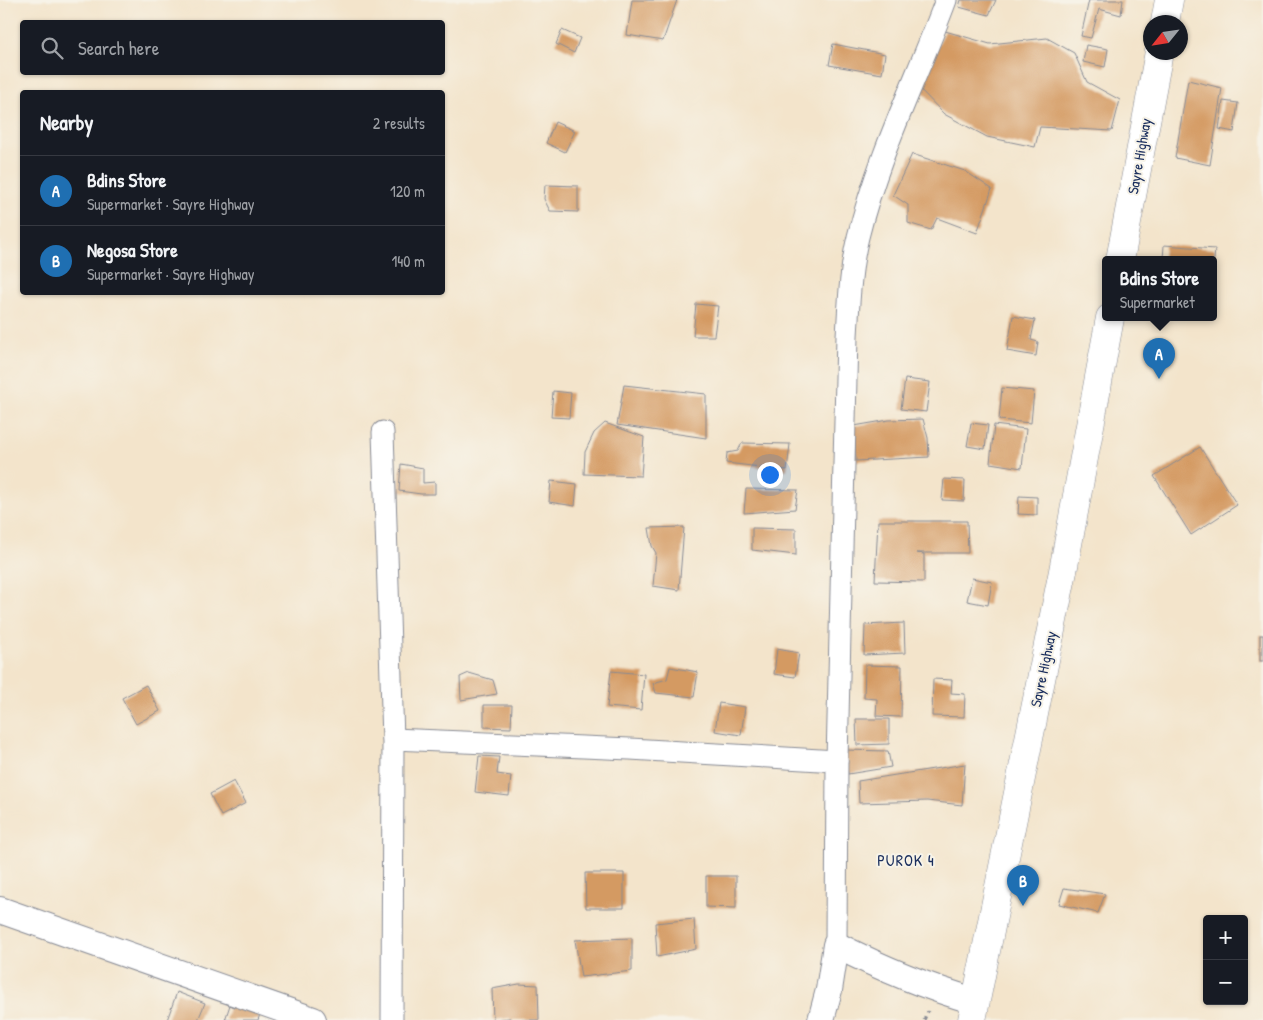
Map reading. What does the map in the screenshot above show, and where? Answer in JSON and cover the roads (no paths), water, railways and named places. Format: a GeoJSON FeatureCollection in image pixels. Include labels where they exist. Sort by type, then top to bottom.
{"type":"FeatureCollection","features":[{"type":"Feature","properties":{"kind":"highway"},"geometry":{"type":"LineString","coordinates":[[1166,15],[1169,0]]}},
{"type":"Feature","properties":{"kind":"highway","name":"Sayre Highway"},"geometry":{"type":"LineString","coordinates":[[1121,256],[1158,60]]}},
{"type":"Feature","properties":{"kind":"highway","name":"Sayre Highway"},"geometry":{"type":"LineString","coordinates":[[974,1010],[1063,571],[1109,321]]}},
{"type":"Feature","properties":{"kind":"street"},"geometry":{"type":"LineString","coordinates":[[821,1020],[829,990],[836,945],[837,761],[847,336],[850,283],[858,238],[870,196],[946,0]]}},
{"type":"Feature","properties":{"kind":"street"},"geometry":{"type":"LineString","coordinates":[[383,432],[394,739],[392,1020]]}},
{"type":"Feature","properties":{"kind":"street"},"geometry":{"type":"LineString","coordinates":[[394,739],[630,749],[837,761]]}},
{"type":"Feature","properties":{"kind":"street"},"geometry":{"type":"LineString","coordinates":[[0,910],[314,1020]]}},
{"type":"Feature","properties":{"kind":"street"},"geometry":{"type":"LineString","coordinates":[[836,945],[904,978],[936,990],[974,1010]]}},
{"type":"Feature","properties":{"kind":"place","name":"Bdins Store"},"geometry":{"type":"Point","coordinates":[1159,379]}},
{"type":"Feature","properties":{"kind":"place","name":"Negosa Store"},"geometry":{"type":"Point","coordinates":[1023,906]}},
{"type":"Feature","properties":{"kind":"district","name":"PUROK 4"},"geometry":{"type":"Point","coordinates":[906,860]}}]}
